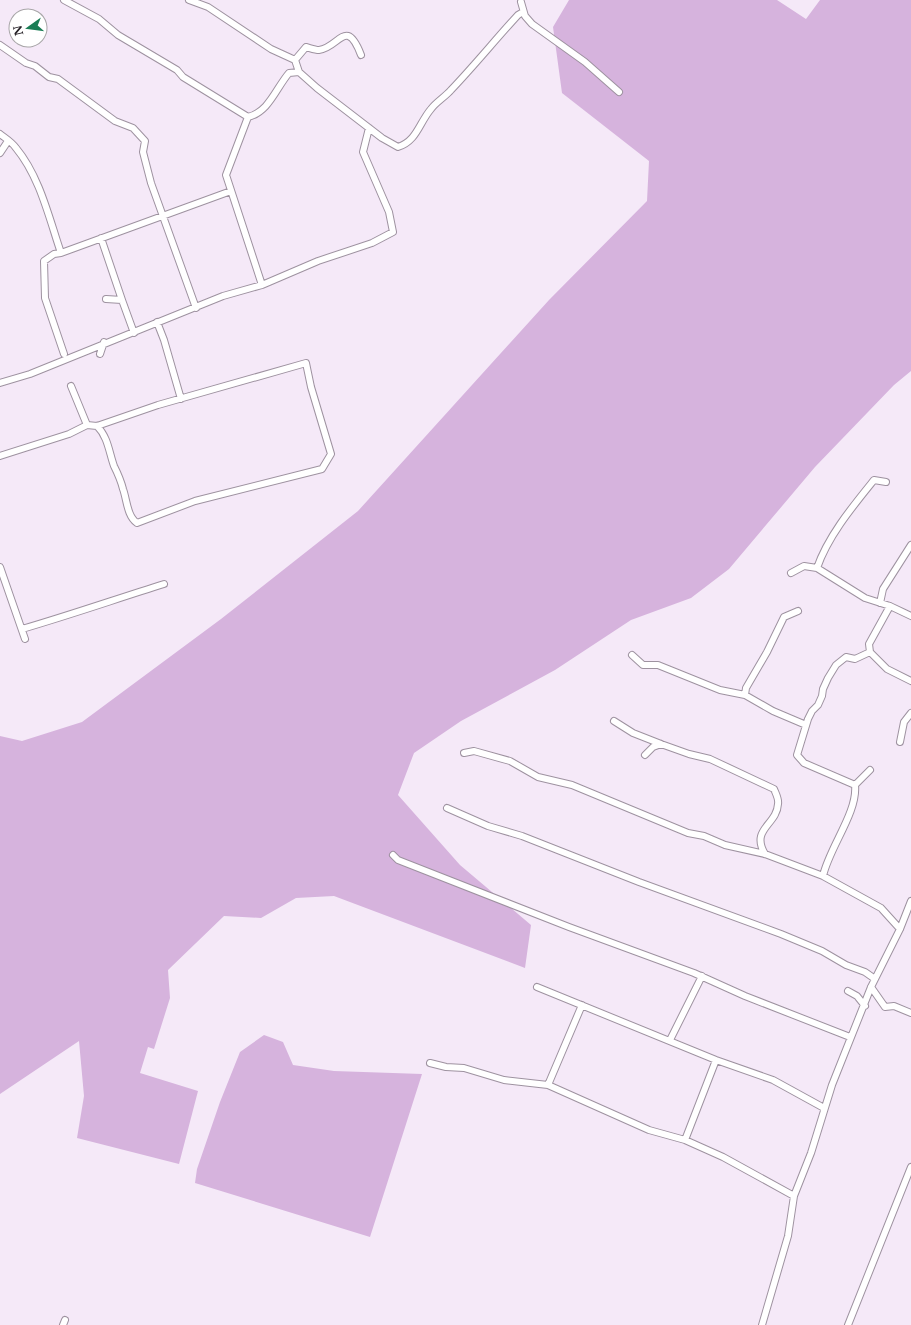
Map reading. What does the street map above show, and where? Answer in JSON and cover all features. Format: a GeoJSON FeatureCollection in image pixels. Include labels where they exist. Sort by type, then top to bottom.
{"type":"FeatureCollection","features":[{"type":"Feature","properties":{"kind":"street"},"geometry":{"type":"LineString","coordinates":[[64,0],[99,20],[118,35],[178,70],[183,77],[248,117],[255,115],[274,97],[281,82],[289,73],[298,72]]}},
{"type":"Feature","properties":{"kind":"street"},"geometry":{"type":"LineString","coordinates":[[189,0],[208,7],[271,49],[295,60]]}},
{"type":"Feature","properties":{"kind":"street"},"geometry":{"type":"LineString","coordinates":[[522,1],[523,12],[528,20],[538,29],[585,62],[619,92]]}},
{"type":"Feature","properties":{"kind":"street"},"geometry":{"type":"LineString","coordinates":[[295,60],[298,72],[369,128],[398,147],[406,145],[421,127],[430,110],[450,92],[518,15],[523,12]]}},
{"type":"Feature","properties":{"kind":"street"},"geometry":{"type":"LineString","coordinates":[[295,60],[306,47],[318,50],[326,48],[345,35],[350,37],[357,44],[361,54]]}},
{"type":"Feature","properties":{"kind":"street"},"geometry":{"type":"LineString","coordinates":[[0,45],[26,63],[35,66],[50,77],[58,79],[115,121],[133,128],[145,141],[138,154],[196,308]]}},
{"type":"Feature","properties":{"kind":"street"},"geometry":{"type":"LineString","coordinates":[[248,117],[226,171],[262,285]]}},
{"type":"Feature","properties":{"kind":"street"},"geometry":{"type":"LineString","coordinates":[[0,383],[30,374],[104,342],[134,333],[156,322],[196,308],[223,296],[262,285],[318,261],[372,242],[393,232],[389,212],[363,152],[369,128]]}},
{"type":"Feature","properties":{"kind":"street"},"geometry":{"type":"LineString","coordinates":[[0,134],[15,146],[25,159],[36,182],[61,253]]}},
{"type":"Feature","properties":{"kind":"street"},"geometry":{"type":"LineString","coordinates":[[0,153],[8,141]]}},
{"type":"Feature","properties":{"kind":"street"},"geometry":{"type":"LineString","coordinates":[[36,182],[43,180]]}},
{"type":"Feature","properties":{"kind":"street"},"geometry":{"type":"LineString","coordinates":[[64,354],[45,298],[44,261],[54,254],[61,253],[231,190]]}},
{"type":"Feature","properties":{"kind":"street"},"geometry":{"type":"LineString","coordinates":[[101,238],[134,333]]}},
{"type":"Feature","properties":{"kind":"street"},"geometry":{"type":"LineString","coordinates":[[106,299],[122,300]]}},
{"type":"Feature","properties":{"kind":"street"},"geometry":{"type":"LineString","coordinates":[[156,322],[164,340],[180,399]]}},
{"type":"Feature","properties":{"kind":"street"},"geometry":{"type":"LineString","coordinates":[[100,354],[104,342]]}},
{"type":"Feature","properties":{"kind":"street"},"geometry":{"type":"LineString","coordinates":[[0,456],[69,434],[87,426],[97,426],[180,399],[306,363],[311,387],[331,454],[322,469],[195,501],[137,523],[133,520],[130,514],[120,477],[102,431],[97,426]]}},
{"type":"Feature","properties":{"kind":"street"},"geometry":{"type":"LineString","coordinates":[[71,386],[87,426]]}},
{"type":"Feature","properties":{"kind":"street"},"geometry":{"type":"LineString","coordinates":[[817,568],[824,551],[859,498],[874,480],[886,482]]}},
{"type":"Feature","properties":{"kind":"street"},"geometry":{"type":"LineString","coordinates":[[880,603],[883,589],[911,545]]}},
{"type":"Feature","properties":{"kind":"street"},"geometry":{"type":"LineString","coordinates":[[791,573],[804,566],[817,568],[865,598],[890,606],[911,616]]}},
{"type":"Feature","properties":{"kind":"street"},"geometry":{"type":"LineString","coordinates":[[0,567],[25,639]]}},
{"type":"Feature","properties":{"kind":"street"},"geometry":{"type":"LineString","coordinates":[[22,629],[86,611],[113,599],[164,584]]}},
{"type":"Feature","properties":{"kind":"street"},"geometry":{"type":"LineString","coordinates":[[890,606],[869,644],[870,652],[887,669],[911,681]]}},
{"type":"Feature","properties":{"kind":"street"},"geometry":{"type":"LineString","coordinates":[[745,695],[746,688],[767,652],[784,617],[798,610]]}},
{"type":"Feature","properties":{"kind":"street"},"geometry":{"type":"LineString","coordinates":[[855,785],[814,767],[799,759],[797,755],[812,711],[818,705],[822,696],[823,688],[836,665],[846,657],[855,659],[870,652]]}},
{"type":"Feature","properties":{"kind":"street"},"geometry":{"type":"LineString","coordinates":[[632,655],[643,665],[658,665],[720,690],[745,695],[773,711],[806,725]]}},
{"type":"Feature","properties":{"kind":"street"},"geometry":{"type":"LineString","coordinates":[[900,742],[904,722],[911,713]]}},
{"type":"Feature","properties":{"kind":"street"},"geometry":{"type":"LineString","coordinates":[[614,721],[633,733],[689,754],[710,759],[774,789],[779,803],[759,840],[760,846],[765,854]]}},
{"type":"Feature","properties":{"kind":"street"},"geometry":{"type":"LineString","coordinates":[[645,755],[654,747],[661,744]]}},
{"type":"Feature","properties":{"kind":"street"},"geometry":{"type":"LineString","coordinates":[[464,753],[474,751],[510,761],[538,777],[572,785],[688,834],[704,836],[725,845],[765,854],[822,876],[881,908],[900,929]]}},
{"type":"Feature","properties":{"kind":"street"},"geometry":{"type":"LineString","coordinates":[[822,876],[827,860],[854,801],[855,785],[870,770]]}},
{"type":"Feature","properties":{"kind":"street"},"geometry":{"type":"LineString","coordinates":[[447,808],[488,826],[522,836],[569,856],[822,951],[846,965],[865,972],[875,979]]}},
{"type":"Feature","properties":{"kind":"street"},"geometry":{"type":"LineString","coordinates":[[393,855],[398,860],[441,878],[466,885],[551,920],[702,976],[745,996],[850,1037]]}},
{"type":"Feature","properties":{"kind":"street"},"geometry":{"type":"LineString","coordinates":[[762,1325],[788,1236],[794,1196],[811,1153],[824,1108],[850,1037],[865,1006],[871,987],[900,929],[911,901]]}},
{"type":"Feature","properties":{"kind":"street"},"geometry":{"type":"LineString","coordinates":[[670,1040],[702,976]]}},
{"type":"Feature","properties":{"kind":"street"},"geometry":{"type":"LineString","coordinates":[[537,987],[716,1060],[773,1080],[824,1108]]}},
{"type":"Feature","properties":{"kind":"street"},"geometry":{"type":"LineString","coordinates":[[871,987],[885,1007],[894,1006],[911,1013]]}},
{"type":"Feature","properties":{"kind":"street"},"geometry":{"type":"LineString","coordinates":[[848,991],[857,996],[865,1006]]}},
{"type":"Feature","properties":{"kind":"street"},"geometry":{"type":"LineString","coordinates":[[548,1085],[582,1005]]}},
{"type":"Feature","properties":{"kind":"street"},"geometry":{"type":"LineString","coordinates":[[685,1140],[716,1060]]}},
{"type":"Feature","properties":{"kind":"street"},"geometry":{"type":"LineString","coordinates":[[430,1063],[446,1067],[464,1068],[504,1080],[548,1085],[650,1130],[685,1140],[723,1157],[794,1196]]}},
{"type":"Feature","properties":{"kind":"street"},"geometry":{"type":"LineString","coordinates":[[848,1325],[911,1167]]}},
{"type":"Feature","properties":{"kind":"shaded area"},"geometry":{"type":"Polygon","coordinates":[[[569,0],[777,0],[806,19],[820,0],[911,0],[911,371],[894,385],[815,467],[729,569],[691,598],[631,620],[555,670],[461,721],[414,753],[398,795],[460,865],[531,925],[525,968],[334,896],[296,898],[261,918],[224,916],[168,970],[170,998],[154,1049],[148,1047],[140,1073],[198,1091],[179,1164],[77,1138],[84,1096],[79,1041],[0,1094],[0,736],[22,741],[82,722],[221,619],[358,511],[549,300],[647,201],[649,161],[562,93],[553,27],[569,0]]]}},
{"type":"Feature","properties":{"kind":"shaded area"},"geometry":{"type":"Polygon","coordinates":[[[264,1035],[283,1042],[293,1065],[334,1071],[422,1074],[370,1237],[195,1183],[197,1169],[220,1102],[240,1052],[264,1035]]]}}]}
